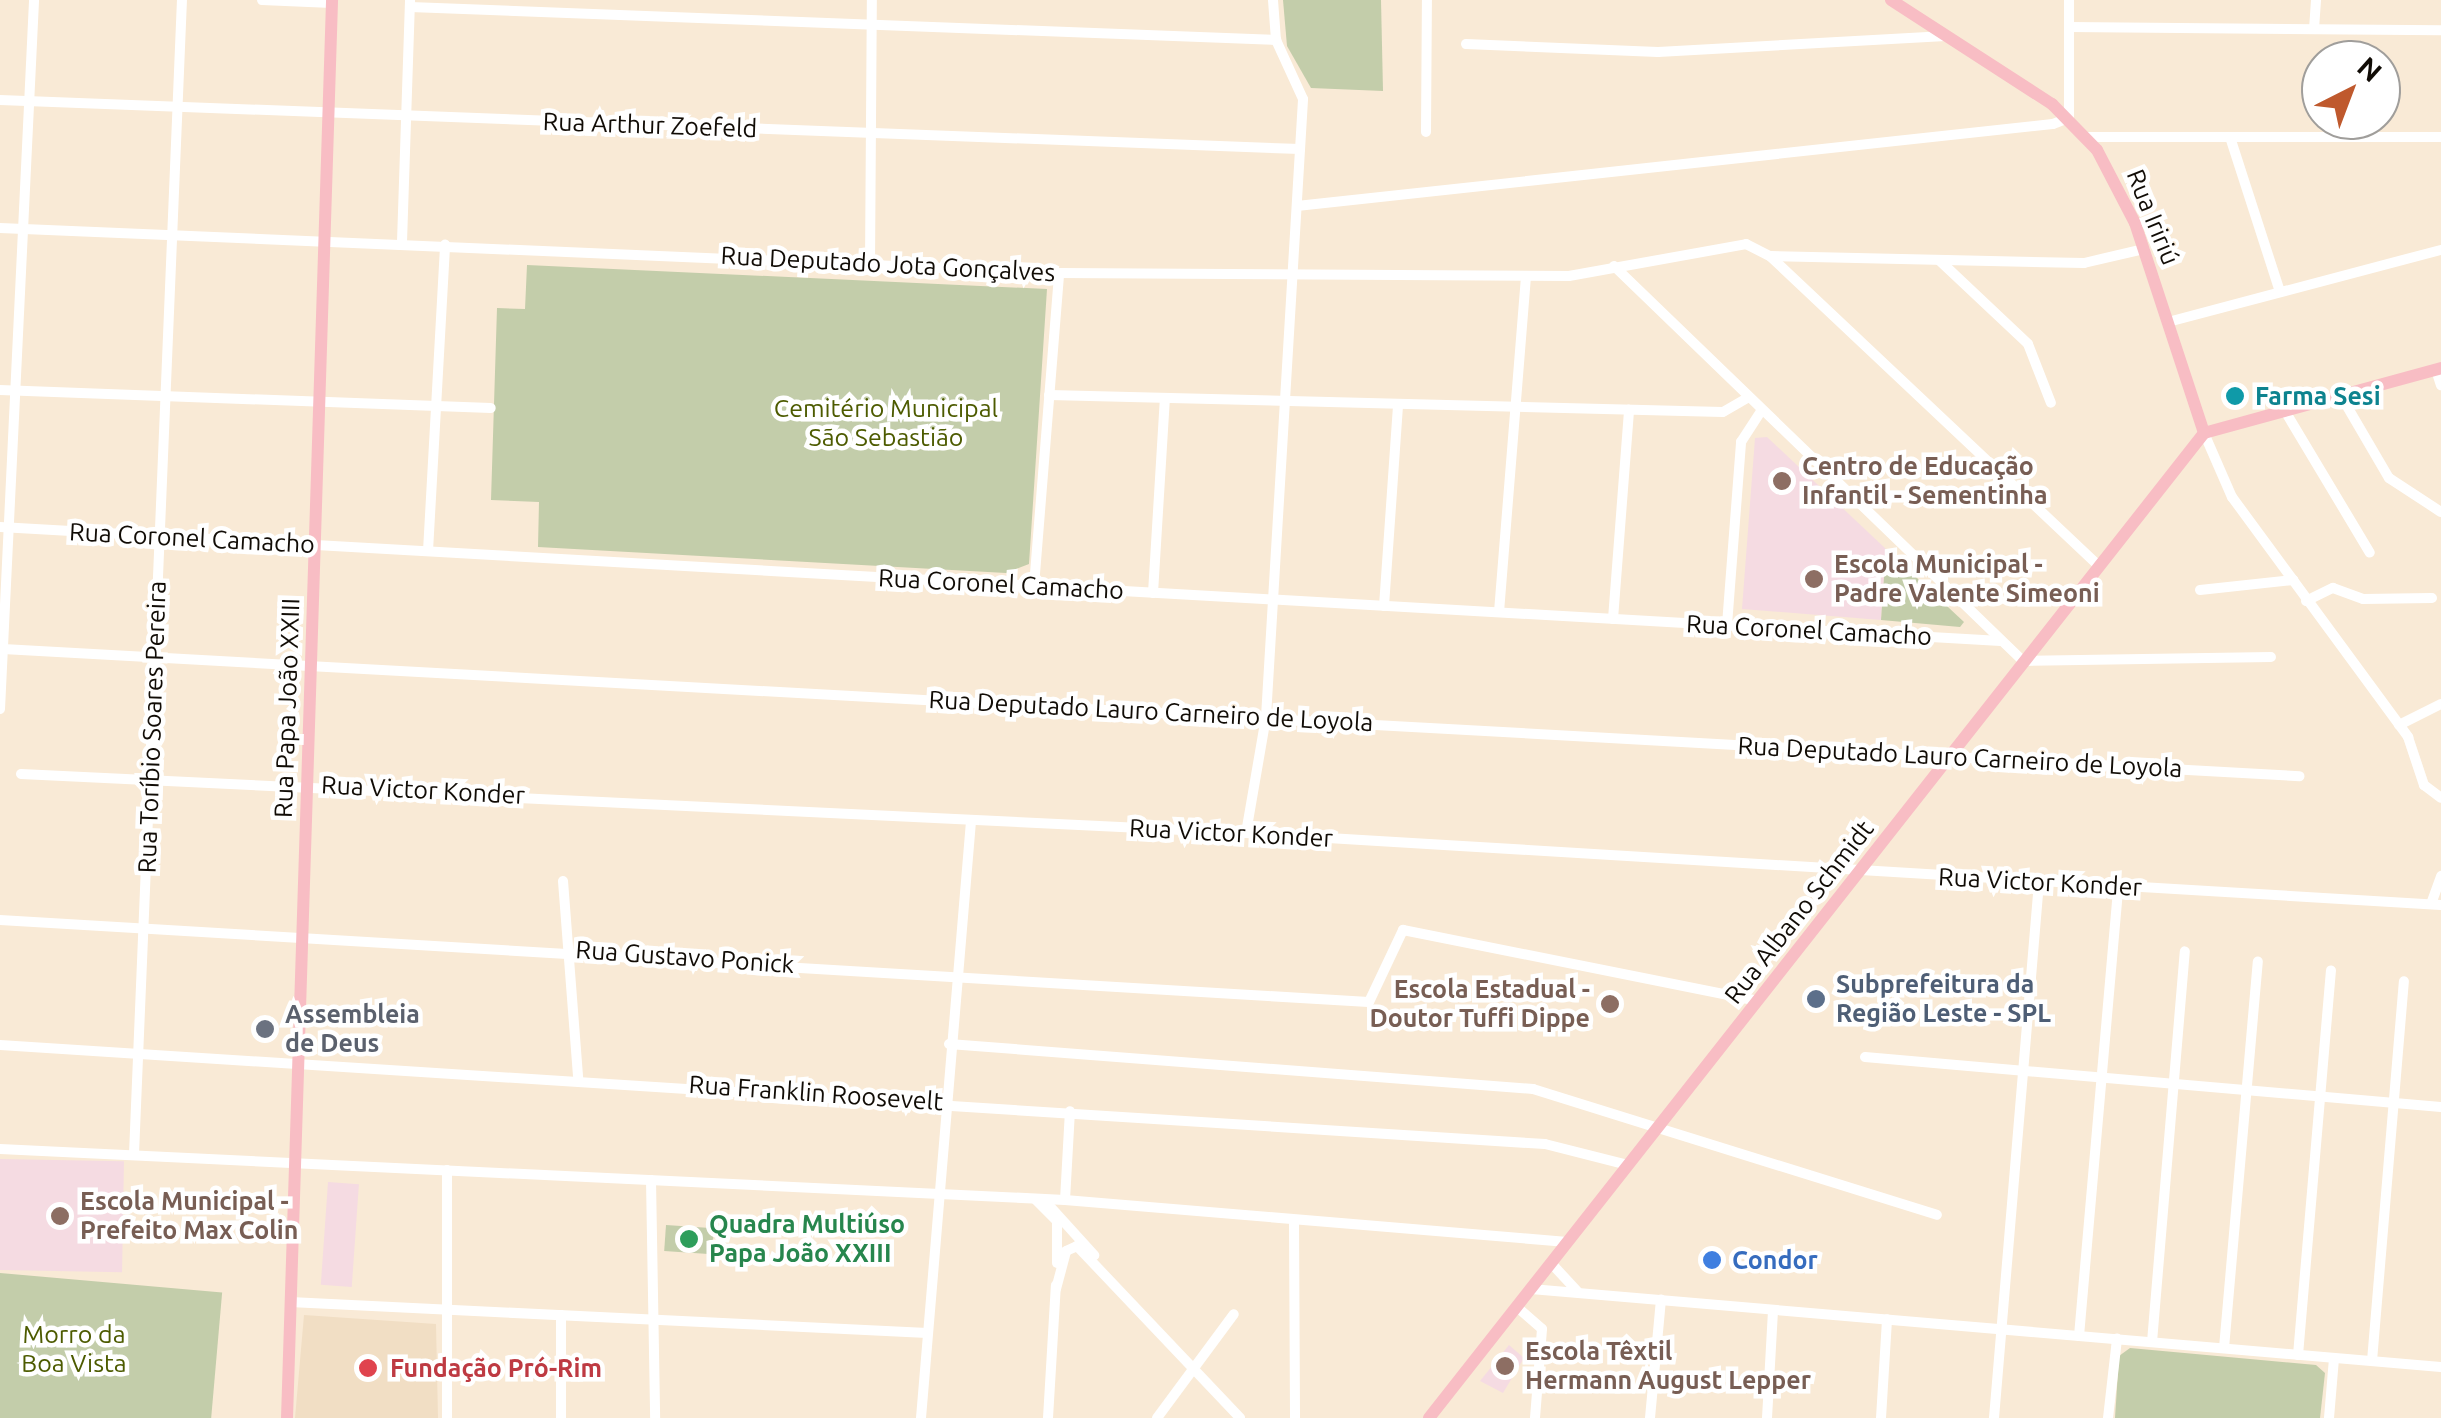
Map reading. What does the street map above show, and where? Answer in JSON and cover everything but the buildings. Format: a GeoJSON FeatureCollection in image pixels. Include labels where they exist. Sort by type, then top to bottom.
{"type":"FeatureCollection","features":[{"type":"Feature","properties":{"kind":"main road","name":"Rua Iririú"},"geometry":{"type":"LineString","coordinates":[[1891,0],[2069,118],[2087,137],[2144,249],[2204,433]]}},
{"type":"Feature","properties":{"kind":"main road","name":"Rua Papa João XXIII"},"geometry":{"type":"LineString","coordinates":[[287,1418],[332,1]]}},
{"type":"Feature","properties":{"kind":"main road"},"geometry":{"type":"LineString","coordinates":[[2204,433],[2439,369]]}},
{"type":"Feature","properties":{"kind":"main road","name":"Rua Albano Schmidt"},"geometry":{"type":"LineString","coordinates":[[1429,1418],[2204,433]]}},
{"type":"Feature","properties":{"kind":"street"},"geometry":{"type":"LineString","coordinates":[[0,709],[4,527],[15,390],[34,0]]}},
{"type":"Feature","properties":{"kind":"street","name":"Rua Toríbio Soares Pereira"},"geometry":{"type":"LineString","coordinates":[[134,1154],[182,0]]}},
{"type":"Feature","properties":{"kind":"street"},"geometry":{"type":"LineString","coordinates":[[262,0],[332,1]]}},
{"type":"Feature","properties":{"kind":"street"},"geometry":{"type":"LineString","coordinates":[[870,265],[872,0]]}},
{"type":"Feature","properties":{"kind":"street"},"geometry":{"type":"LineString","coordinates":[[1246,833],[1266,717],[1302,90],[1276,40],[1273,0]]}},
{"type":"Feature","properties":{"kind":"street"},"geometry":{"type":"LineString","coordinates":[[1426,132],[1427,0]]}},
{"type":"Feature","properties":{"kind":"street"},"geometry":{"type":"LineString","coordinates":[[1910,12],[1919,0]]}},
{"type":"Feature","properties":{"kind":"street"},"geometry":{"type":"LineString","coordinates":[[1297,206],[2069,118],[2069,0]]}},
{"type":"Feature","properties":{"kind":"street"},"geometry":{"type":"LineString","coordinates":[[2314,29],[2316,0]]}},
{"type":"Feature","properties":{"kind":"street"},"geometry":{"type":"LineString","coordinates":[[402,242],[410,4],[1276,40]]}},
{"type":"Feature","properties":{"kind":"street"},"geometry":{"type":"LineString","coordinates":[[2069,27],[2441,30]]}},
{"type":"Feature","properties":{"kind":"street"},"geometry":{"type":"LineString","coordinates":[[1466,44],[1644,52],[1947,36]]}},
{"type":"Feature","properties":{"kind":"street","name":"Rua Arthur Zoefeld"},"geometry":{"type":"LineString","coordinates":[[0,100],[1300,150]]}},
{"type":"Feature","properties":{"kind":"street"},"geometry":{"type":"LineString","coordinates":[[2087,137],[2441,137]]}},
{"type":"Feature","properties":{"kind":"street"},"geometry":{"type":"LineString","coordinates":[[2230,137],[2280,292]]}},
{"type":"Feature","properties":{"kind":"street","name":"Rua Deputado Jota Gonçalves"},"geometry":{"type":"LineString","coordinates":[[0,228],[402,242],[1058,273],[1526,276],[1614,266],[1736,244],[1770,256],[2084,262],[2144,249]]}},
{"type":"Feature","properties":{"kind":"street"},"geometry":{"type":"LineString","coordinates":[[428,552],[445,244]]}},
{"type":"Feature","properties":{"kind":"street"},"geometry":{"type":"LineString","coordinates":[[2168,322],[2441,250]]}},
{"type":"Feature","properties":{"kind":"street"},"geometry":{"type":"LineString","coordinates":[[1770,256],[2098,566]]}},
{"type":"Feature","properties":{"kind":"street"},"geometry":{"type":"LineString","coordinates":[[1939,259],[2028,344],[2051,403]]}},
{"type":"Feature","properties":{"kind":"street"},"geometry":{"type":"LineString","coordinates":[[1614,266],[2023,661],[2271,657]]}},
{"type":"Feature","properties":{"kind":"street"},"geometry":{"type":"LineString","coordinates":[[1034,586],[1058,273]]}},
{"type":"Feature","properties":{"kind":"street"},"geometry":{"type":"LineString","coordinates":[[1499,612],[1526,276]]}},
{"type":"Feature","properties":{"kind":"street"},"geometry":{"type":"LineString","coordinates":[[2439,369],[2441,385]]}},
{"type":"Feature","properties":{"kind":"street"},"geometry":{"type":"LineString","coordinates":[[0,390],[491,408]]}},
{"type":"Feature","properties":{"kind":"street"},"geometry":{"type":"LineString","coordinates":[[1049,395],[1722,412],[1748,397]]}},
{"type":"Feature","properties":{"kind":"street"},"geometry":{"type":"LineString","coordinates":[[2341,396],[2389,478],[2441,512]]}},
{"type":"Feature","properties":{"kind":"street"},"geometry":{"type":"LineString","coordinates":[[1153,593],[1165,398]]}},
{"type":"Feature","properties":{"kind":"street"},"geometry":{"type":"LineString","coordinates":[[1384,606],[1398,404]]}},
{"type":"Feature","properties":{"kind":"street"},"geometry":{"type":"LineString","coordinates":[[1613,619],[1629,410]]}},
{"type":"Feature","properties":{"kind":"street"},"geometry":{"type":"LineString","coordinates":[[1727,626],[1742,442],[1762,410]]}},
{"type":"Feature","properties":{"kind":"street"},"geometry":{"type":"LineString","coordinates":[[2285,411],[2370,554]]}},
{"type":"Feature","properties":{"kind":"street"},"geometry":{"type":"LineString","coordinates":[[2204,433],[2232,496],[2399,726],[2424,785],[2441,798]]}},
{"type":"Feature","properties":{"kind":"street","name":"Rua Coronel Camacho"},"geometry":{"type":"LineString","coordinates":[[4,527],[2001,641]]}},
{"type":"Feature","properties":{"kind":"street"},"geometry":{"type":"LineString","coordinates":[[2200,590],[2294,580]]}},
{"type":"Feature","properties":{"kind":"street"},"geometry":{"type":"LineString","coordinates":[[2306,601],[2333,588],[2362,598],[2432,598]]}},
{"type":"Feature","properties":{"kind":"street","name":"Rua Deputado Lauro Carneiro de Loyola"},"geometry":{"type":"LineString","coordinates":[[3,649],[311,662],[2300,776]]}},
{"type":"Feature","properties":{"kind":"street"},"geometry":{"type":"LineString","coordinates":[[2399,726],[2441,704]]}},
{"type":"Feature","properties":{"kind":"street","name":"Rua Victor Konder"},"geometry":{"type":"LineString","coordinates":[[21,774],[307,783],[1246,833],[2436,904]]}},
{"type":"Feature","properties":{"kind":"street"},"geometry":{"type":"LineString","coordinates":[[921,1418],[936,1194],[971,821]]}},
{"type":"Feature","properties":{"kind":"street"},"geometry":{"type":"LineString","coordinates":[[2436,904],[2441,876]]}},
{"type":"Feature","properties":{"kind":"street"},"geometry":{"type":"LineString","coordinates":[[563,881],[578,1077]]}},
{"type":"Feature","properties":{"kind":"street"},"geometry":{"type":"LineString","coordinates":[[1994,1418],[2039,882]]}},
{"type":"Feature","properties":{"kind":"street"},"geometry":{"type":"LineString","coordinates":[[2079,1336],[2118,886]]}},
{"type":"Feature","properties":{"kind":"street","name":"Rua Gustavo Ponick"},"geometry":{"type":"LineString","coordinates":[[0,920],[302,932],[1370,1002],[1403,930],[1757,1002]]}},
{"type":"Feature","properties":{"kind":"street"},"geometry":{"type":"LineString","coordinates":[[2152,1342],[2185,951]]}},
{"type":"Feature","properties":{"kind":"street"},"geometry":{"type":"LineString","coordinates":[[2224,1348],[2258,961]]}},
{"type":"Feature","properties":{"kind":"street"},"geometry":{"type":"LineString","coordinates":[[2298,1355],[2331,970]]}},
{"type":"Feature","properties":{"kind":"street"},"geometry":{"type":"LineString","coordinates":[[2372,1361],[2404,981]]}},
{"type":"Feature","properties":{"kind":"street"},"geometry":{"type":"LineString","coordinates":[[949,1044],[1520,1087],[1937,1215]]}},
{"type":"Feature","properties":{"kind":"street","name":"Rua Franklin Roosevelt"},"geometry":{"type":"LineString","coordinates":[[0,1045],[298,1058],[1560,1145],[1628,1165]]}},
{"type":"Feature","properties":{"kind":"street"},"geometry":{"type":"LineString","coordinates":[[1865,1056],[2441,1107]]}},
{"type":"Feature","properties":{"kind":"street"},"geometry":{"type":"LineString","coordinates":[[1065,1200],[1070,1111]]}},
{"type":"Feature","properties":{"kind":"street"},"geometry":{"type":"LineString","coordinates":[[0,1149],[295,1160],[1065,1200],[1294,1224],[1567,1242]]}},
{"type":"Feature","properties":{"kind":"street"},"geometry":{"type":"LineString","coordinates":[[447,1418],[448,1170]]}},
{"type":"Feature","properties":{"kind":"street"},"geometry":{"type":"LineString","coordinates":[[651,1180],[655,1418]]}},
{"type":"Feature","properties":{"kind":"street"},"geometry":{"type":"LineString","coordinates":[[1037,1199],[1068,1219],[1104,1268],[1240,1418]]}},
{"type":"Feature","properties":{"kind":"street"},"geometry":{"type":"LineString","coordinates":[[1037,1199],[1058,1229],[1048,1418]]}},
{"type":"Feature","properties":{"kind":"street"},"geometry":{"type":"LineString","coordinates":[[1068,1219],[1076,1206],[1096,1204]]}},
{"type":"Feature","properties":{"kind":"street"},"geometry":{"type":"LineString","coordinates":[[1294,1224],[1294,1418]]}},
{"type":"Feature","properties":{"kind":"street"},"geometry":{"type":"LineString","coordinates":[[1056,1289],[1070,1247],[1104,1268]]}},
{"type":"Feature","properties":{"kind":"street"},"geometry":{"type":"LineString","coordinates":[[1551,1263],[1582,1293]]}},
{"type":"Feature","properties":{"kind":"street"},"geometry":{"type":"LineString","coordinates":[[1531,1289],[2441,1367]]}},
{"type":"Feature","properties":{"kind":"street"},"geometry":{"type":"LineString","coordinates":[[1650,1418],[1661,1300]]}},
{"type":"Feature","properties":{"kind":"street"},"geometry":{"type":"LineString","coordinates":[[290,1302],[926,1334]]}},
{"type":"Feature","properties":{"kind":"street"},"geometry":{"type":"LineString","coordinates":[[1517,1307],[1542,1329],[1535,1418]]}},
{"type":"Feature","properties":{"kind":"street"},"geometry":{"type":"LineString","coordinates":[[1767,1418],[1773,1310]]}},
{"type":"Feature","properties":{"kind":"street"},"geometry":{"type":"LineString","coordinates":[[1157,1418],[1234,1314]]}},
{"type":"Feature","properties":{"kind":"street"},"geometry":{"type":"LineString","coordinates":[[561,1315],[561,1418]]}},
{"type":"Feature","properties":{"kind":"street"},"geometry":{"type":"LineString","coordinates":[[1881,1418],[1886,1319]]}},
{"type":"Feature","properties":{"kind":"street"},"geometry":{"type":"LineString","coordinates":[[2108,1418],[2116,1339]]}},
{"type":"Feature","properties":{"kind":"street"},"geometry":{"type":"LineString","coordinates":[[2329,1418],[2334,1358]]}},
{"type":"Feature","properties":{"kind":"shaded area","name":"Escola Municipal - Padre Valente Simeoni"},"geometry":{"type":"Polygon","coordinates":[[[1767,437],[1886,549],[1881,620],[1742,609],[1755,438],[1767,437]]]}},
{"type":"Feature","properties":{"kind":"shaded area","name":"Escola Municipal - Prefeito Max Colin"},"geometry":{"type":"Polygon","coordinates":[[[0,1159],[124,1161],[122,1272],[0,1270],[0,1159]]]}},
{"type":"Feature","properties":{"kind":"shaded area"},"geometry":{"type":"Polygon","coordinates":[[[328,1182],[359,1184],[352,1287],[321,1285],[328,1182]]]}},
{"type":"Feature","properties":{"kind":"shaded area","name":"Fundação Pró-Rim"},"geometry":{"type":"Polygon","coordinates":[[[304,1315],[436,1324],[438,1418],[295,1418],[304,1315]]]}},
{"type":"Feature","properties":{"kind":"shaded area","name":"Escola Têxtil Hermann August Lepper"},"geometry":{"type":"Polygon","coordinates":[[[1509,1345],[1524,1358],[1503,1393],[1480,1381],[1509,1345]]]}},
{"type":"Feature","properties":{"kind":"green space"},"geometry":{"type":"Polygon","coordinates":[[[1283,0],[1381,0],[1383,91],[1311,88],[1287,46],[1283,0]]]}},
{"type":"Feature","properties":{"kind":"green space","name":"Cemitério Municipal São Sebastião"},"geometry":{"type":"Polygon","coordinates":[[[527,265],[1047,289],[1029,564],[1006,573],[538,547],[539,502],[491,500],[497,308],[525,309],[527,265]]]}},
{"type":"Feature","properties":{"kind":"green space"},"geometry":{"type":"Polygon","coordinates":[[[1886,549],[1964,622],[1960,627],[1881,620],[1886,549]]]}},
{"type":"Feature","properties":{"kind":"green space","name":"Quadra Multiúso Papa João XXIII"},"geometry":{"type":"Polygon","coordinates":[[[666,1225],[714,1228],[712,1254],[664,1251],[666,1225]]]}},
{"type":"Feature","properties":{"kind":"green space","name":"Morro da Boa Vista"},"geometry":{"type":"Polygon","coordinates":[[[0,1273],[222,1292],[211,1418],[0,1418],[0,1273]]]}},
{"type":"Feature","properties":{"kind":"green space"},"geometry":{"type":"Polygon","coordinates":[[[2130,1348],[2316,1365],[2325,1373],[2320,1418],[2115,1418],[2119,1356],[2130,1348]]]}},
{"type":"Feature","properties":{"kind":"place","name":"Farma Sesi"},"geometry":{"type":"Point","coordinates":[2235,396]}},
{"type":"Feature","properties":{"kind":"place","name":"Centro de Educação Infantil - Sementinha"},"geometry":{"type":"Point","coordinates":[1782,481]}},
{"type":"Feature","properties":{"kind":"place","name":"Escola Municipal - Padre Valente Simeoni"},"geometry":{"type":"Point","coordinates":[1814,579]}},
{"type":"Feature","properties":{"kind":"place","name":"Subprefeitura da Região Leste - SPL"},"geometry":{"type":"Point","coordinates":[1816,999]}},
{"type":"Feature","properties":{"kind":"place","name":"Escola Estadual - Doutor Tuffi Dippe"},"geometry":{"type":"Point","coordinates":[1610,1004]}},
{"type":"Feature","properties":{"kind":"place","name":"Assembleia de Deus"},"geometry":{"type":"Point","coordinates":[265,1029]}},
{"type":"Feature","properties":{"kind":"place","name":"Escola Municipal - Prefeito Max Colin"},"geometry":{"type":"Point","coordinates":[60,1216]}},
{"type":"Feature","properties":{"kind":"place","name":"Quadra Multiúso Papa João XXIII"},"geometry":{"type":"Point","coordinates":[689,1239]}},
{"type":"Feature","properties":{"kind":"place","name":"Condor"},"geometry":{"type":"Point","coordinates":[1712,1260]}},
{"type":"Feature","properties":{"kind":"place","name":"Escola Têxtil Hermann August Lepper"},"geometry":{"type":"Point","coordinates":[1505,1366]}},
{"type":"Feature","properties":{"kind":"place","name":"Fundação Pró-Rim"},"geometry":{"type":"Point","coordinates":[368,1368]}}]}
